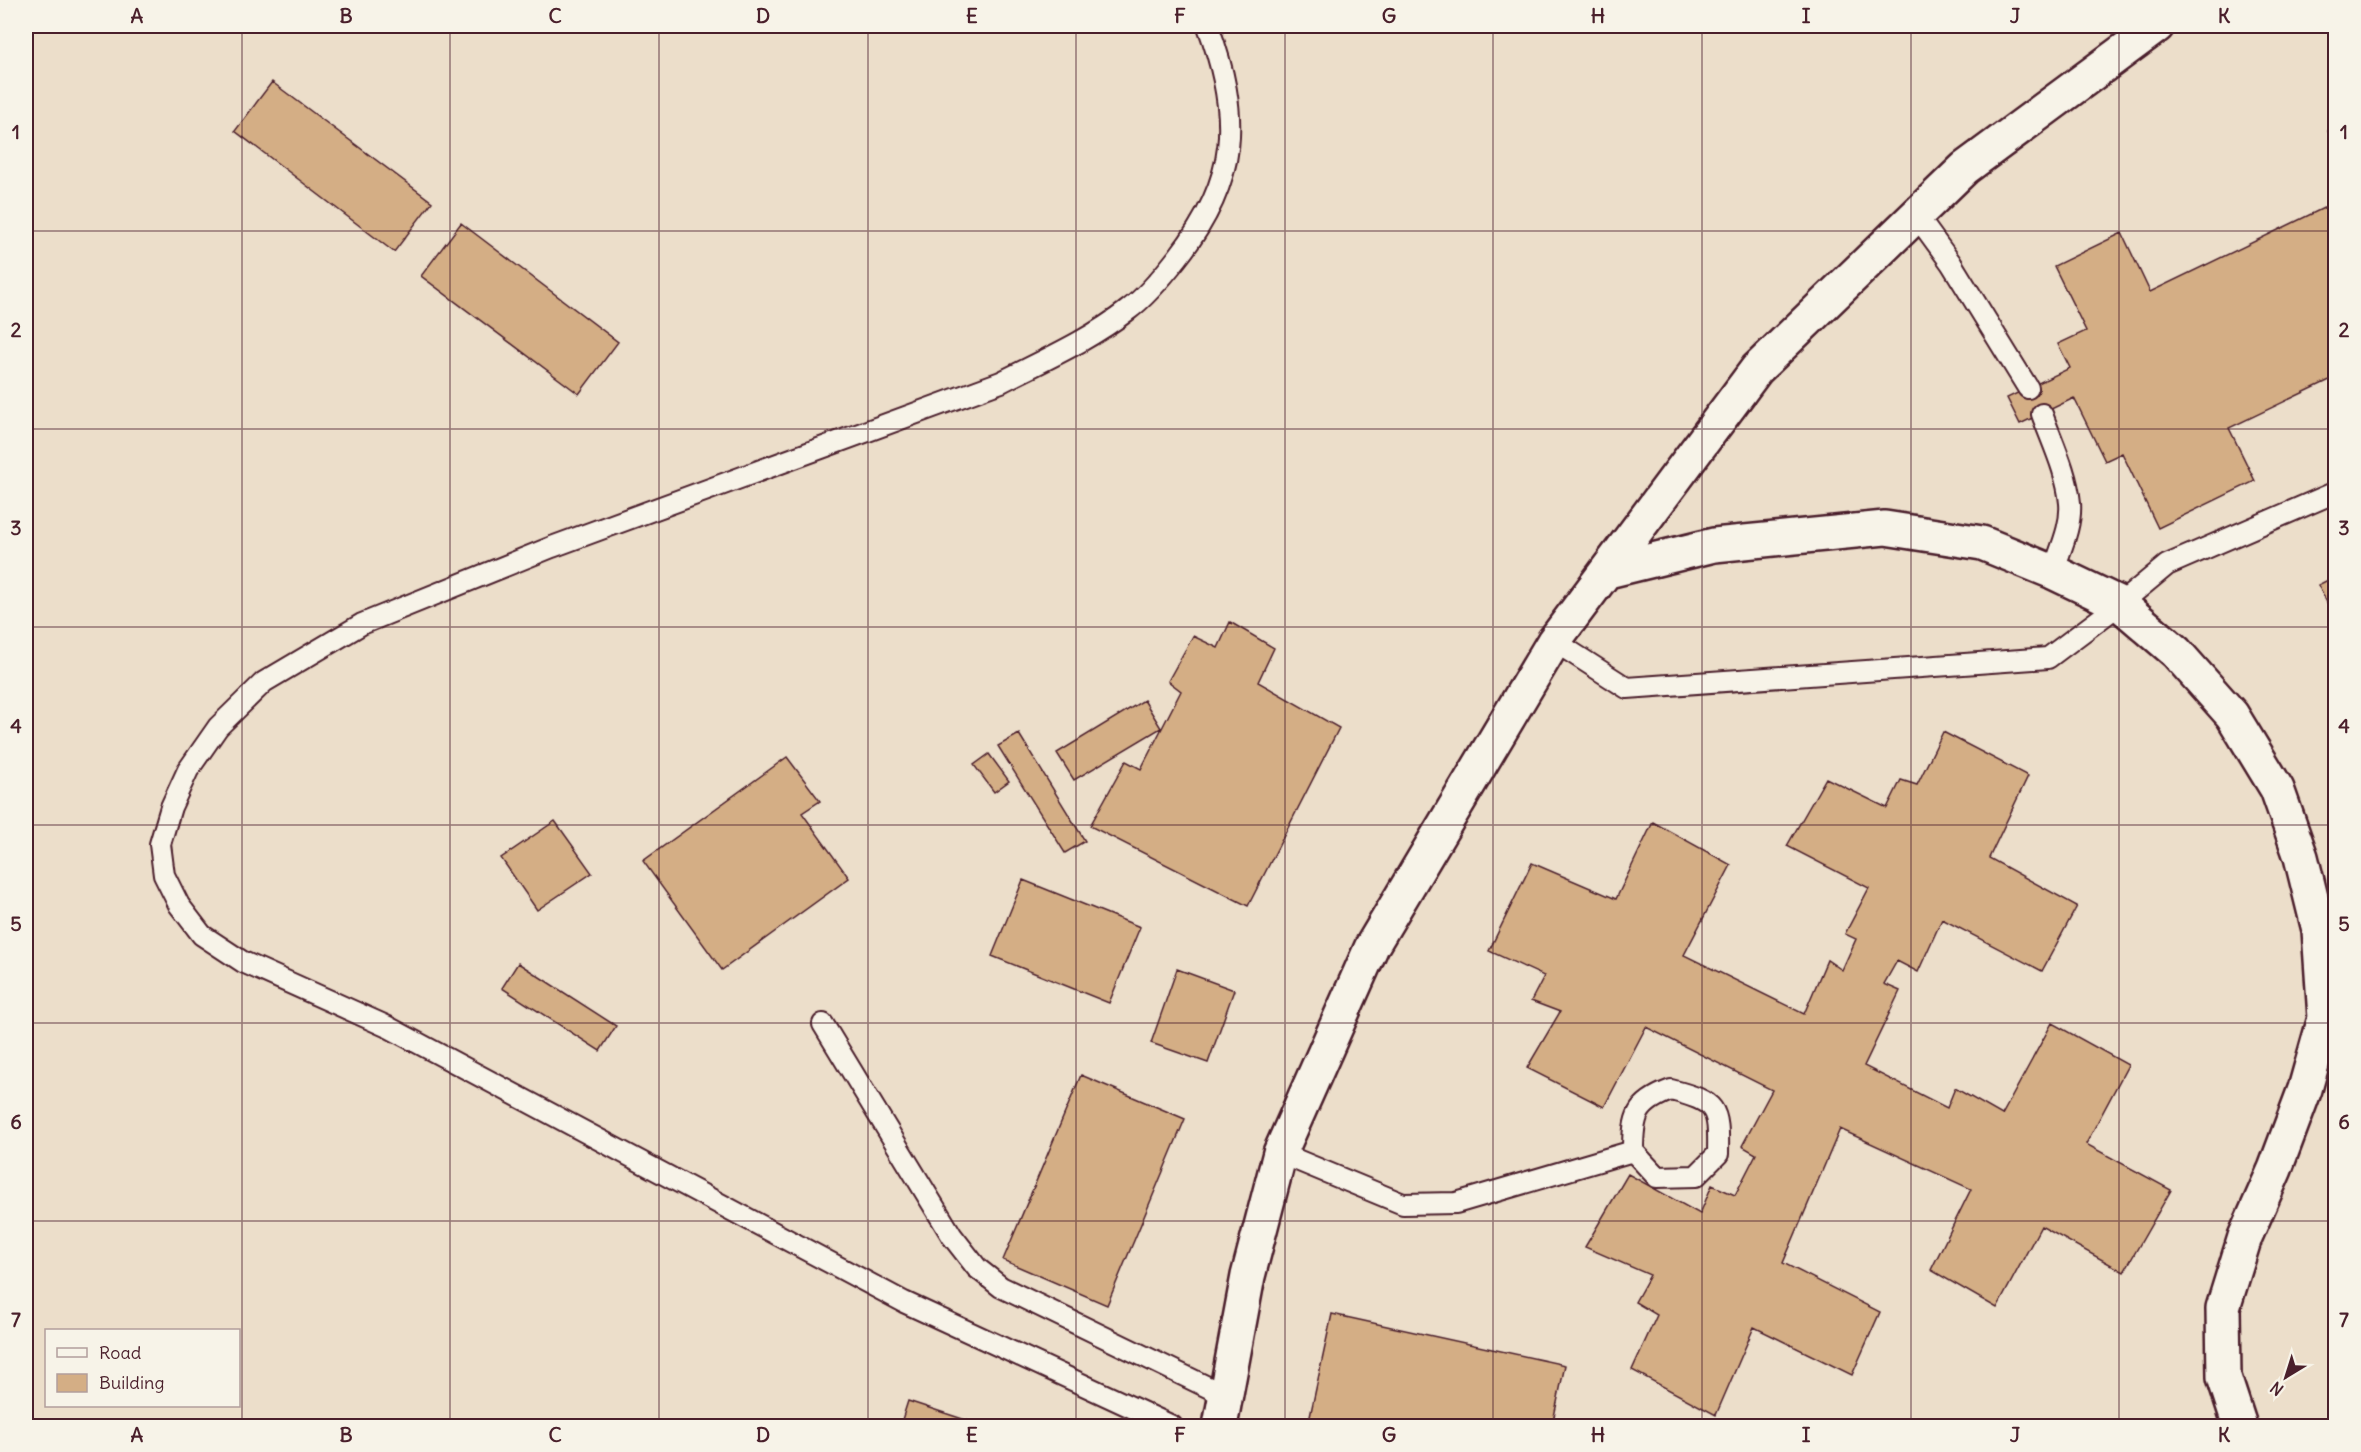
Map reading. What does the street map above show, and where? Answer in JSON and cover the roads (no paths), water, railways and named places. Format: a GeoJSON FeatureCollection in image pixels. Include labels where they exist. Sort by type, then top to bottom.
{"type":"FeatureCollection","features":[{"type":"Feature","properties":{"kind":"street"},"geometry":{"type":"LineString","coordinates":[[1222,1411],[1248,1276],[1280,1153],[1372,946],[1554,641],[1757,369],[1965,168],[2157,26]]}},
{"type":"Feature","properties":{"kind":"street"},"geometry":{"type":"LineString","coordinates":[[1608,571],[1714,546],[1885,528],[1982,543],[2053,572],[2120,604],[2176,652],[2232,715],[2277,789],[2301,857],[2319,930],[2330,1019],[2275,1169],[2245,1237],[2223,1308],[2224,1377],[2240,1426]]}},
{"type":"Feature","properties":{"kind":"lane"},"geometry":{"type":"LineString","coordinates":[[1172,1426],[904,1302],[388,1028],[243,962],[202,935],[179,905],[164,875],[160,844],[171,807],[188,770],[218,728],[264,682],[362,624],[552,547],[1001,382],[1068,348],[1129,309],[1166,272],[1198,231],[1218,192],[1229,150],[1229,102],[1218,53],[1208,26]]}},
{"type":"Feature","properties":{"kind":"lane"},"geometry":{"type":"LineString","coordinates":[[1916,215],[1951,263],[2028,388]]}},
{"type":"Feature","properties":{"kind":"lane"},"geometry":{"type":"LineString","coordinates":[[2042,414],[2062,470],[2070,504],[2067,531],[2053,572]]}},
{"type":"Feature","properties":{"kind":"lane"},"geometry":{"type":"LineString","coordinates":[[1554,641],[1627,688],[2048,658],[2167,565],[2336,492]]}},
{"type":"Feature","properties":{"kind":"lane"},"geometry":{"type":"LineString","coordinates":[[823,1024],[952,1236],[977,1268],[1001,1287],[1222,1411]]}},
{"type":"Feature","properties":{"kind":"lane"},"geometry":{"type":"LineString","coordinates":[[1671,1090],[1703,1099],[1719,1120],[1718,1154],[1696,1176],[1656,1177],[1633,1151],[1633,1121],[1651,1097],[1671,1090]]}},
{"type":"Feature","properties":{"kind":"lane"},"geometry":{"type":"LineString","coordinates":[[1280,1153],[1403,1204],[1456,1203],[1633,1151]]}}]}
